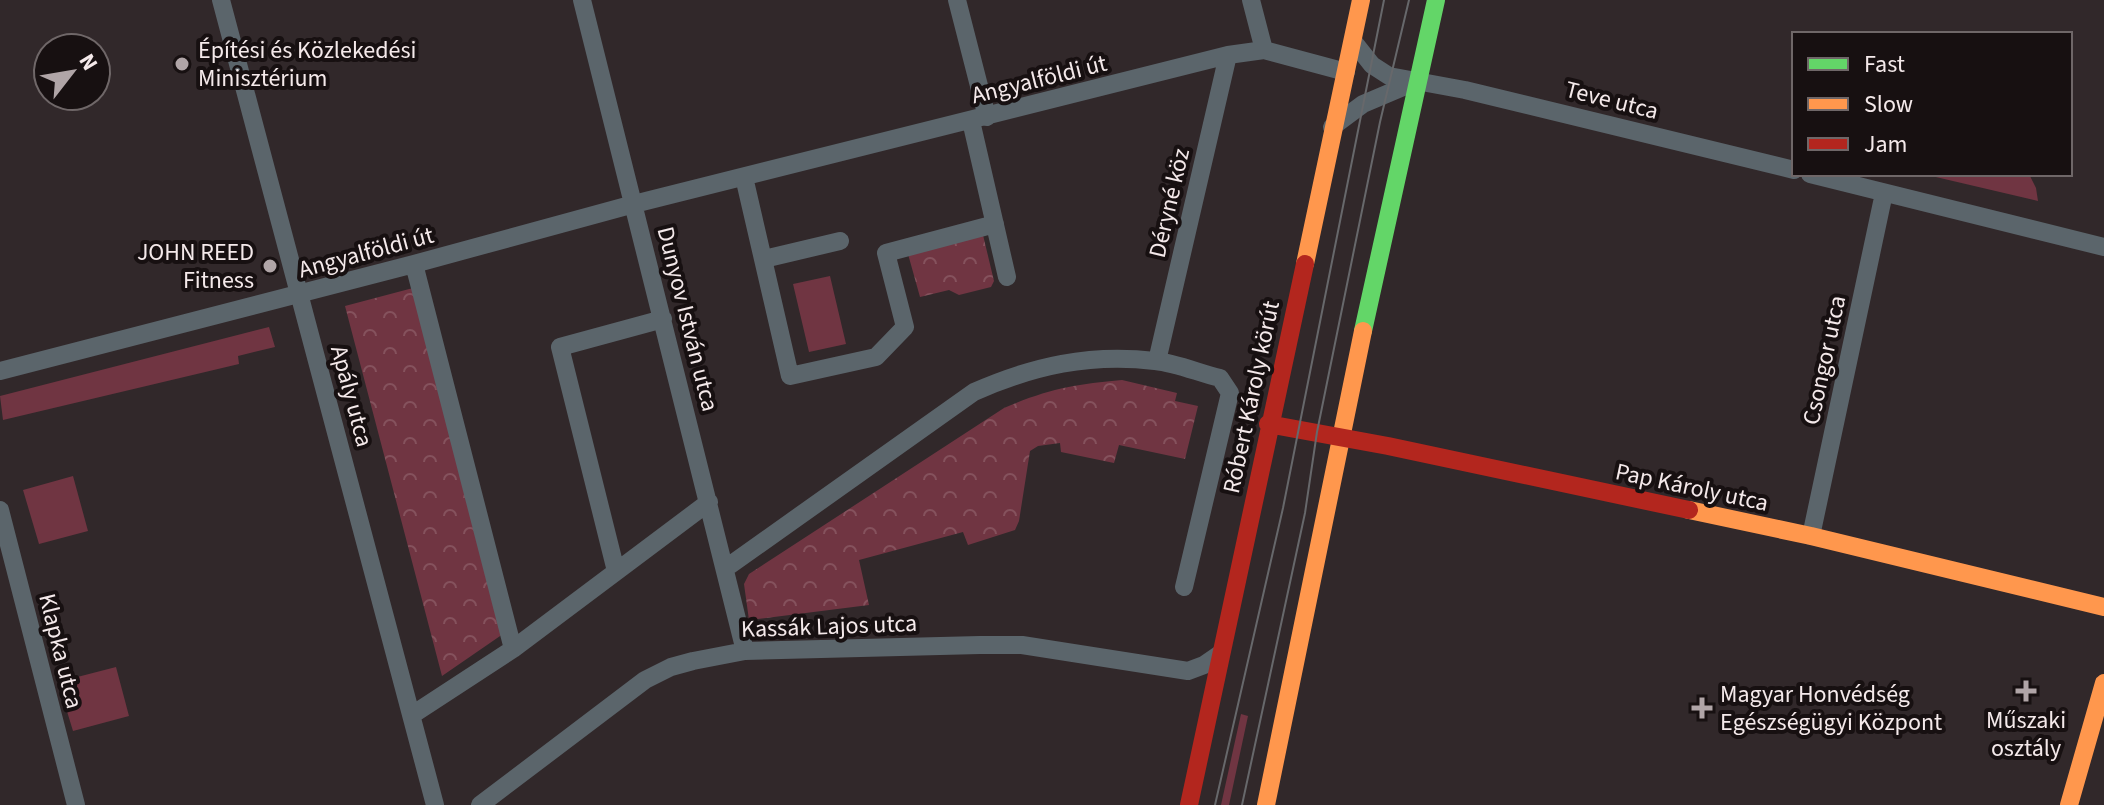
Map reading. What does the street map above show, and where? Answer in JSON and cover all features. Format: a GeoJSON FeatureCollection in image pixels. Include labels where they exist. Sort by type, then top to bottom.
{"type":"FeatureCollection","features":[{"type":"Feature","properties":{"kind":"main road","name":"Róbert Károly körút"},"geometry":{"type":"LineString","coordinates":[[1189,805],[1361,0]]}},
{"type":"Feature","properties":{"kind":"main road"},"geometry":{"type":"LineString","coordinates":[[1266,805],[1341,437],[1436,0]]}},
{"type":"Feature","properties":{"kind":"main road","name":"Pap Károly utca"},"geometry":{"type":"LineString","coordinates":[[1268,424],[1811,536],[2104,607]]}},
{"type":"Feature","properties":{"kind":"main road"},"geometry":{"type":"LineString","coordinates":[[2069,805],[2104,683]]}},
{"type":"Feature","properties":{"kind":"street","name":"Apály utca"},"geometry":{"type":"LineString","coordinates":[[221,0],[435,805]]}},
{"type":"Feature","properties":{"kind":"street","name":"Dunyov István utca"},"geometry":{"type":"LineString","coordinates":[[582,0],[745,651]]}},
{"type":"Feature","properties":{"kind":"street"},"geometry":{"type":"LineString","coordinates":[[957,0],[1007,277]]}},
{"type":"Feature","properties":{"kind":"street"},"geometry":{"type":"LineString","coordinates":[[1251,0],[1264,50]]}},
{"type":"Feature","properties":{"kind":"street","name":"Teve utca"},"geometry":{"type":"LineString","coordinates":[[1353,41],[1372,65],[1389,76],[1554,110],[1792,170]]}},
{"type":"Feature","properties":{"kind":"street","name":"Angyalföldi út"},"geometry":{"type":"LineString","coordinates":[[0,371],[634,204],[1228,55],[1264,50],[1346,72]]}},
{"type":"Feature","properties":{"kind":"street","name":"Déryné köz"},"geometry":{"type":"LineString","coordinates":[[1157,361],[1228,55]]}},
{"type":"Feature","properties":{"kind":"street"},"geometry":{"type":"LineString","coordinates":[[1332,127],[1363,104],[1417,81]]}},
{"type":"Feature","properties":{"kind":"street"},"geometry":{"type":"LineString","coordinates":[[1818,176],[2104,247]]}},
{"type":"Feature","properties":{"kind":"street"},"geometry":{"type":"LineString","coordinates":[[744,177],[790,376],[876,357],[905,327],[886,253],[995,224]]}},
{"type":"Feature","properties":{"kind":"street","name":"Csongor utca"},"geometry":{"type":"LineString","coordinates":[[1811,536],[1884,193]]}},
{"type":"Feature","properties":{"kind":"street"},"geometry":{"type":"LineString","coordinates":[[764,259],[840,241]]}},
{"type":"Feature","properties":{"kind":"street"},"geometry":{"type":"LineString","coordinates":[[414,264],[513,649]]}},
{"type":"Feature","properties":{"kind":"street"},"geometry":{"type":"LineString","coordinates":[[616,571],[560,347],[663,319]]}},
{"type":"Feature","properties":{"kind":"street"},"geometry":{"type":"LineString","coordinates":[[726,568],[974,392],[1011,375],[1062,362],[1118,359],[1157,361],[1220,378],[1230,393],[1184,587]]}},
{"type":"Feature","properties":{"kind":"street"},"geometry":{"type":"LineString","coordinates":[[412,715],[513,649],[709,502]]}},
{"type":"Feature","properties":{"kind":"street","name":"Klapka utca"},"geometry":{"type":"LineString","coordinates":[[0,510],[76,805]]}},
{"type":"Feature","properties":{"kind":"street","name":"Kassák Lajos utca"},"geometry":{"type":"LineString","coordinates":[[480,805],[645,680],[693,661],[745,651],[1022,645],[1188,671],[1220,654]]}},
{"type":"Feature","properties":{"kind":"green space"},"geometry":{"type":"Polygon","coordinates":[[[1932,176],[2030,176],[2038,201],[1932,176]]]}},
{"type":"Feature","properties":{"kind":"green space"},"geometry":{"type":"Polygon","coordinates":[[[983,235],[994,281],[991,287],[959,295],[949,290],[920,297],[908,254],[983,235]]]}},
{"type":"Feature","properties":{"kind":"green space"},"geometry":{"type":"Polygon","coordinates":[[[830,276],[846,344],[809,352],[793,284],[830,276]]]}},
{"type":"Feature","properties":{"kind":"green space"},"geometry":{"type":"Polygon","coordinates":[[[413,288],[503,634],[442,676],[345,306],[413,288]]]}},
{"type":"Feature","properties":{"kind":"green space"},"geometry":{"type":"Polygon","coordinates":[[[269,327],[275,347],[238,356],[239,364],[3,420],[0,396],[269,327]]]}},
{"type":"Feature","properties":{"kind":"green space"},"geometry":{"type":"Polygon","coordinates":[[[1122,380],[1177,393],[1175,401],[1198,406],[1185,459],[1119,445],[1114,463],[1061,452],[1060,443],[1038,446],[1030,451],[1015,530],[968,545],[963,532],[859,560],[869,605],[749,620],[744,584],[749,574],[1004,408],[1062,388],[1122,380]]]}},
{"type":"Feature","properties":{"kind":"green space"},"geometry":{"type":"Polygon","coordinates":[[[73,476],[88,531],[39,544],[23,490],[73,476]]]}},
{"type":"Feature","properties":{"kind":"green space"},"geometry":{"type":"Polygon","coordinates":[[[116,667],[129,716],[73,731],[58,682],[116,667]]]}},
{"type":"Feature","properties":{"kind":"green space"},"geometry":{"type":"Polygon","coordinates":[[[1241,714],[1248,716],[1229,805],[1221,805],[1241,714]]]}},
{"type":"Feature","properties":{"kind":"tram line"},"geometry":{"type":"LineString","coordinates":[[1215,805],[1283,508],[1384,0]]}},
{"type":"Feature","properties":{"kind":"tram line"},"geometry":{"type":"LineString","coordinates":[[1242,805],[1305,513],[1317,432],[1380,122],[1409,0]]}},
{"type":"Feature","properties":{"kind":"traffic: fast"},"geometry":{"type":"LineString","coordinates":[[1363,331],[1436,0]]}},
{"type":"Feature","properties":{"kind":"traffic: slow"},"geometry":{"type":"LineString","coordinates":[[1305,264],[1361,0]]}},
{"type":"Feature","properties":{"kind":"traffic: slow"},"geometry":{"type":"LineString","coordinates":[[1266,805],[1363,331]]}},
{"type":"Feature","properties":{"kind":"traffic: slow"},"geometry":{"type":"LineString","coordinates":[[1689,510],[1811,536],[2104,607]]}},
{"type":"Feature","properties":{"kind":"traffic: slow"},"geometry":{"type":"LineString","coordinates":[[2069,805],[2104,683]]}},
{"type":"Feature","properties":{"kind":"traffic: jam"},"geometry":{"type":"LineString","coordinates":[[1189,805],[1305,264]]}},
{"type":"Feature","properties":{"kind":"traffic: jam"},"geometry":{"type":"LineString","coordinates":[[1268,424],[1388,446],[1689,510]]}},
{"type":"Feature","properties":{"kind":"place","name":"Építési és Közlekedési Minisztérium"},"geometry":{"type":"Point","coordinates":[182,64]}},
{"type":"Feature","properties":{"kind":"place","name":"JOHN REED Fitness"},"geometry":{"type":"Point","coordinates":[270,266]}},
{"type":"Feature","properties":{"kind":"place","name":"Műszaki osztály"},"geometry":{"type":"Point","coordinates":[2026,691]}},
{"type":"Feature","properties":{"kind":"place","name":"Magyar Honvédség Egészségügyi Központ"},"geometry":{"type":"Point","coordinates":[1702,708]}}]}
